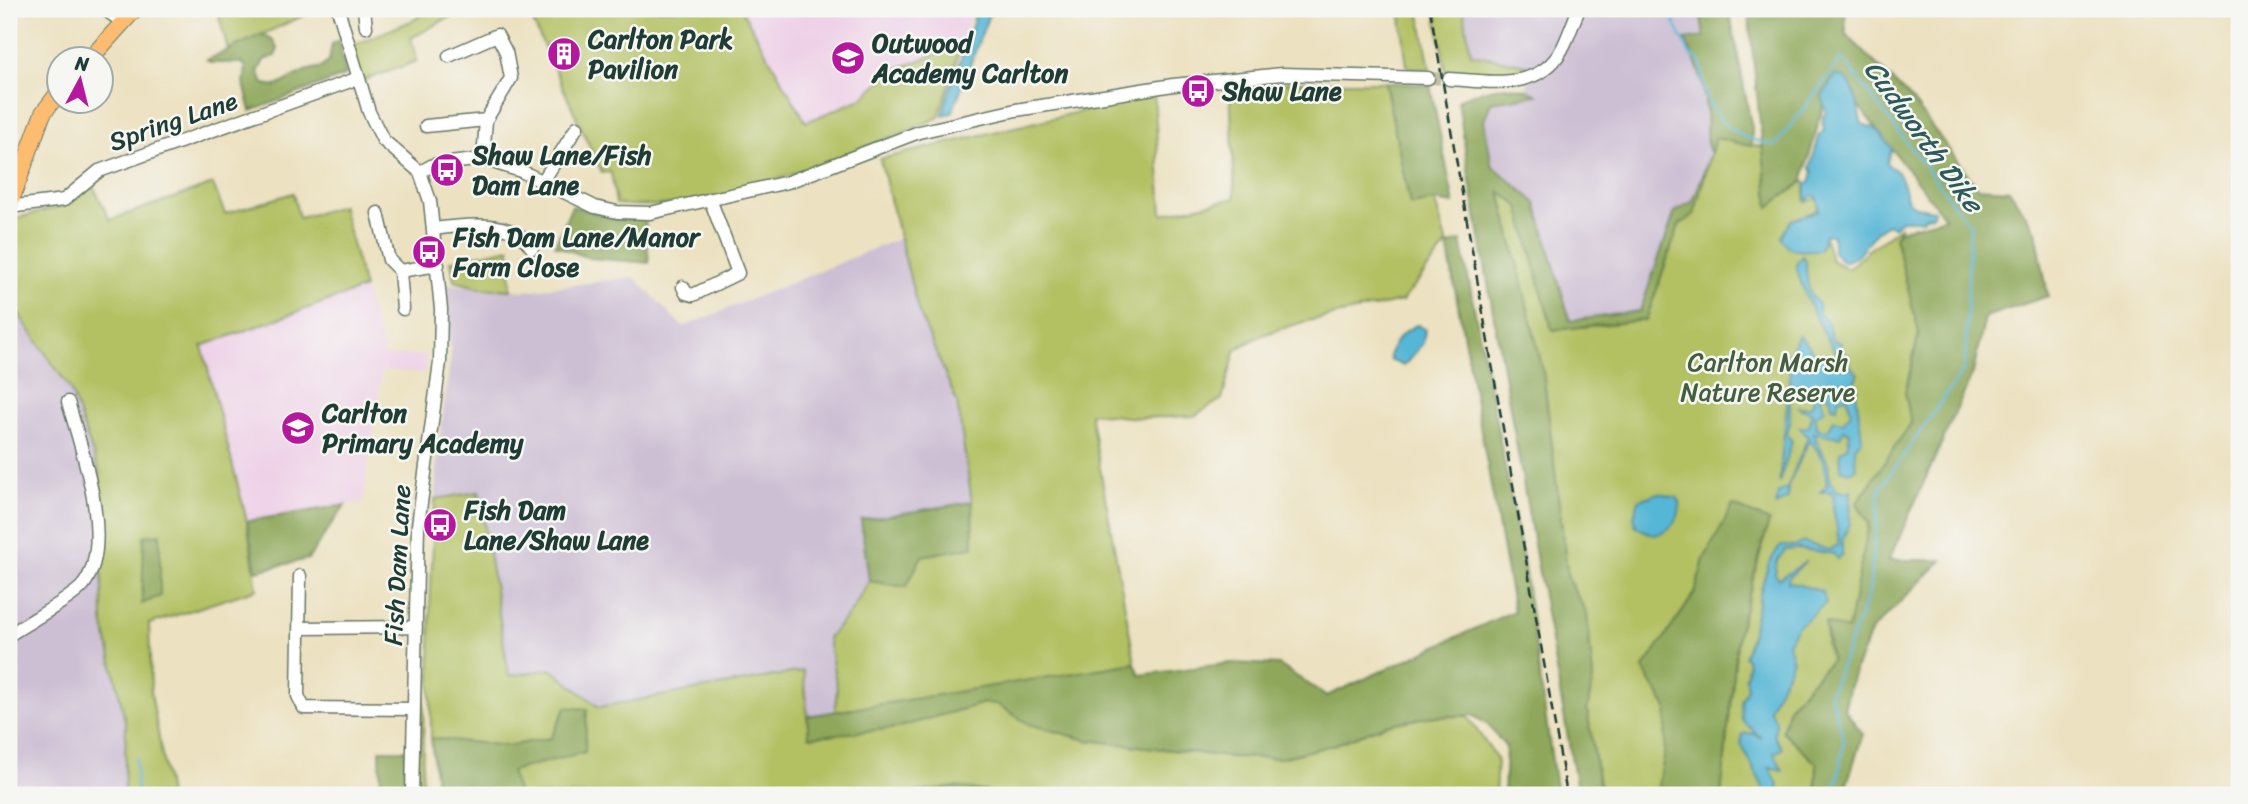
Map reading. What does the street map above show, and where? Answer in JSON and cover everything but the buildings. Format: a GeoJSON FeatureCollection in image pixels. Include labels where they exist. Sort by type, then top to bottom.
{"type":"FeatureCollection","features":[{"type":"Feature","properties":{"kind":"main road"},"geometry":{"type":"LineString","coordinates":[[102,46],[135,9]]}},
{"type":"Feature","properties":{"kind":"main road"},"geometry":{"type":"LineString","coordinates":[[9,206],[46,109]]}},
{"type":"Feature","properties":{"kind":"street"},"geometry":{"type":"LineString","coordinates":[[104,9],[123,22]]}},
{"type":"Feature","properties":{"kind":"street"},"geometry":{"type":"LineString","coordinates":[[338,9],[356,79],[383,140],[421,172],[452,161],[483,159],[543,181],[582,202],[617,212],[669,210],[788,181],[919,132],[1016,110],[1173,85],[1282,74],[1428,78]]}},
{"type":"Feature","properties":{"kind":"street"},"geometry":{"type":"LineString","coordinates":[[364,9],[366,27]]}},
{"type":"Feature","properties":{"kind":"street"},"geometry":{"type":"LineString","coordinates":[[1449,79],[1532,79],[1547,68],[1561,51],[1579,9]]}},
{"type":"Feature","properties":{"kind":"street"},"geometry":{"type":"LineString","coordinates":[[449,56],[502,32],[510,78],[486,120],[483,159]]}},
{"type":"Feature","properties":{"kind":"street","name":"Spring Lane"},"geometry":{"type":"LineString","coordinates":[[9,206],[64,200],[99,171],[356,79]]}},
{"type":"Feature","properties":{"kind":"street"},"geometry":{"type":"LineString","coordinates":[[426,126],[486,120]]}},
{"type":"Feature","properties":{"kind":"street"},"geometry":{"type":"LineString","coordinates":[[543,181],[577,127]]}},
{"type":"Feature","properties":{"kind":"street","name":"Fish Dam Lane"},"geometry":{"type":"LineString","coordinates":[[412,795],[418,525],[440,362],[441,309],[430,201],[421,172]]}},
{"type":"Feature","properties":{"kind":"street"},"geometry":{"type":"LineString","coordinates":[[683,287],[686,293],[693,295],[738,273],[710,199]]}},
{"type":"Feature","properties":{"kind":"street"},"geometry":{"type":"LineString","coordinates":[[378,213],[389,260],[400,271],[403,309]]}},
{"type":"Feature","properties":{"kind":"street"},"geometry":{"type":"LineString","coordinates":[[434,229],[487,226],[517,234],[530,249]]}},
{"type":"Feature","properties":{"kind":"street"},"geometry":{"type":"LineString","coordinates":[[400,271],[438,265]]}},
{"type":"Feature","properties":{"kind":"street"},"geometry":{"type":"LineString","coordinates":[[9,635],[84,586],[93,564],[96,539],[91,483],[68,402]]}},
{"type":"Feature","properties":{"kind":"street"},"geometry":{"type":"LineString","coordinates":[[300,576],[298,696],[304,708],[414,709]]}},
{"type":"Feature","properties":{"kind":"street"},"geometry":{"type":"LineString","coordinates":[[299,628],[416,626]]}},
{"type":"Feature","properties":{"kind":"shaded area","name":"Outwood Academy Carlton"},"geometry":{"type":"Polygon","coordinates":[[[741,9],[973,9],[961,45],[893,70],[861,99],[806,122],[741,9]]]}},
{"type":"Feature","properties":{"kind":"shaded area"},"geometry":{"type":"Polygon","coordinates":[[[1463,9],[1700,9],[1704,37],[1685,40],[1698,61],[1711,153],[1693,201],[1675,212],[1640,311],[1570,322],[1536,203],[1492,165],[1484,121],[1491,102],[1536,94],[1527,88],[1531,66],[1470,54],[1463,9]]]}},
{"type":"Feature","properties":{"kind":"shaded area"},"geometry":{"type":"Polygon","coordinates":[[[900,238],[918,310],[957,402],[972,502],[861,520],[869,581],[851,612],[828,638],[837,688],[835,713],[807,716],[803,671],[599,707],[551,669],[509,676],[479,492],[435,499],[437,456],[451,356],[446,284],[524,291],[634,277],[683,327],[900,238]]]}},
{"type":"Feature","properties":{"kind":"shaded area","name":"Carlton Primary Academy"},"geometry":{"type":"Polygon","coordinates":[[[364,288],[385,356],[427,355],[425,373],[382,370],[363,502],[247,521],[202,345],[364,288]]]}},
{"type":"Feature","properties":{"kind":"shaded area"},"geometry":{"type":"Polygon","coordinates":[[[9,300],[70,389],[100,474],[103,621],[126,725],[129,795],[9,795],[9,300]]]}},
{"type":"Feature","properties":{"kind":"green space"},"geometry":{"type":"Polygon","coordinates":[[[226,9],[318,9],[228,50],[219,16],[227,14],[226,9]]]}},
{"type":"Feature","properties":{"kind":"green space"},"geometry":{"type":"Polygon","coordinates":[[[420,9],[464,9],[411,38],[417,61],[362,81],[351,46],[416,19],[421,14],[420,9]]]}},
{"type":"Feature","properties":{"kind":"green space"},"geometry":{"type":"Polygon","coordinates":[[[527,9],[741,9],[806,122],[861,99],[893,70],[961,45],[939,117],[793,174],[735,192],[676,204],[616,204],[611,172],[602,173],[527,9]]]}},
{"type":"Feature","properties":{"kind":"green space"},"geometry":{"type":"Polygon","coordinates":[[[1400,9],[1419,9],[1430,69],[1407,67],[1400,9]]]}},
{"type":"Feature","properties":{"kind":"green space"},"geometry":{"type":"Polygon","coordinates":[[[1435,9],[1463,9],[1471,54],[1531,66],[1525,74],[1446,72],[1435,9]]]}},
{"type":"Feature","properties":{"kind":"green space"},"geometry":{"type":"Polygon","coordinates":[[[1700,9],[1729,9],[1752,129],[1751,146],[1715,138],[1711,153],[1709,148],[1701,82],[1697,65],[1685,40],[1704,37],[1700,9]]]}},
{"type":"Feature","properties":{"kind":"green space"},"geometry":{"type":"Polygon","coordinates":[[[1748,9],[1845,9],[1846,34],[1912,100],[1978,188],[2009,190],[2036,231],[2048,296],[1985,317],[1973,373],[1889,560],[1942,560],[1872,630],[1853,674],[1844,709],[1863,734],[1846,787],[1839,795],[1816,795],[1817,764],[1782,731],[1789,707],[1831,660],[1825,623],[1848,630],[1869,523],[1857,503],[1911,423],[1905,392],[1919,333],[1895,237],[1900,230],[1945,218],[1841,83],[1825,100],[1802,182],[1769,207],[1748,9]]]}},
{"type":"Feature","properties":{"kind":"green space"},"geometry":{"type":"Polygon","coordinates":[[[262,34],[273,40],[278,49],[275,56],[264,60],[258,72],[264,84],[277,86],[305,71],[322,67],[329,61],[332,44],[339,40],[346,75],[251,111],[244,84],[246,67],[242,63],[211,63],[207,60],[262,34]]]}},
{"type":"Feature","properties":{"kind":"green space"},"geometry":{"type":"Polygon","coordinates":[[[1298,82],[1385,82],[1410,205],[1435,201],[1447,245],[1402,301],[1303,322],[1262,335],[1236,349],[1222,399],[1194,416],[1138,418],[1090,413],[1135,663],[835,713],[837,688],[828,638],[851,612],[869,581],[906,587],[922,555],[973,546],[972,502],[957,402],[918,310],[880,159],[1154,94],[1162,214],[1235,198],[1230,86],[1298,82]]]}},
{"type":"Feature","properties":{"kind":"green space"},"geometry":{"type":"Polygon","coordinates":[[[1385,82],[1430,85],[1454,204],[1435,201],[1410,205],[1385,82]]]}},
{"type":"Feature","properties":{"kind":"green space"},"geometry":{"type":"Polygon","coordinates":[[[1508,87],[1528,90],[1537,95],[1491,102],[1484,121],[1492,165],[1536,203],[1570,321],[1640,311],[1675,212],[1693,201],[1711,154],[1694,215],[1679,225],[1646,320],[1552,330],[1519,206],[1500,192],[1543,371],[1568,579],[1587,614],[1593,679],[1587,710],[1601,795],[1578,795],[1458,100],[1487,90],[1508,87]]]}},
{"type":"Feature","properties":{"kind":"green space","name":"Carlton Marsh Nature Reserve"},"geometry":{"type":"Polygon","coordinates":[[[1715,138],[1763,147],[1769,206],[1805,181],[1805,202],[1821,197],[1817,209],[1831,260],[1848,269],[1901,226],[1895,237],[1919,333],[1905,392],[1911,423],[1857,503],[1869,523],[1848,630],[1826,623],[1826,644],[1831,660],[1789,706],[1817,764],[1816,795],[1721,795],[1738,634],[1769,521],[1704,559],[1695,593],[1643,669],[1667,708],[1664,758],[1657,795],[1601,795],[1587,710],[1593,679],[1587,614],[1568,579],[1543,371],[1500,191],[1519,206],[1552,330],[1646,320],[1679,225],[1694,214],[1715,138]]]}},
{"type":"Feature","properties":{"kind":"green space"},"geometry":{"type":"Polygon","coordinates":[[[213,184],[225,214],[293,193],[299,218],[342,206],[364,288],[202,346],[247,521],[257,589],[149,624],[151,693],[169,795],[124,795],[126,725],[103,621],[100,474],[70,389],[9,300],[9,220],[67,205],[93,186],[110,220],[213,184]]]}},
{"type":"Feature","properties":{"kind":"green space"},"geometry":{"type":"Polygon","coordinates":[[[572,206],[616,219],[645,218],[649,263],[589,258],[555,245],[572,206]]]}},
{"type":"Feature","properties":{"kind":"green space"},"geometry":{"type":"Polygon","coordinates":[[[1461,241],[1522,554],[1557,795],[1504,795],[1506,747],[1488,725],[1472,715],[1427,717],[1385,725],[1336,744],[1281,758],[1231,757],[1087,740],[1029,724],[996,704],[984,703],[896,728],[809,737],[807,716],[1135,663],[1140,675],[1231,663],[1279,665],[1327,696],[1514,611],[1447,245],[1461,241]]]}},
{"type":"Feature","properties":{"kind":"green space"},"geometry":{"type":"Polygon","coordinates":[[[510,248],[511,290],[481,288],[454,281],[451,261],[510,248]]]}},
{"type":"Feature","properties":{"kind":"green space"},"geometry":{"type":"Polygon","coordinates":[[[479,492],[509,676],[551,669],[599,707],[803,671],[810,737],[896,728],[984,703],[996,704],[1029,724],[1087,740],[1231,757],[1281,758],[1336,744],[1385,725],[1427,717],[1467,716],[1497,759],[1495,795],[1007,795],[957,787],[892,795],[518,795],[510,771],[585,752],[566,707],[551,738],[507,746],[431,738],[430,609],[435,499],[479,492]]]}},
{"type":"Feature","properties":{"kind":"green space"},"geometry":{"type":"Polygon","coordinates":[[[972,502],[973,547],[922,556],[906,587],[869,581],[861,520],[972,502]]]}},
{"type":"Feature","properties":{"kind":"green space"},"geometry":{"type":"Polygon","coordinates":[[[345,505],[308,559],[256,571],[247,521],[345,505]]]}},
{"type":"Feature","properties":{"kind":"green space"},"geometry":{"type":"Polygon","coordinates":[[[1733,505],[1769,521],[1738,634],[1721,795],[1657,795],[1664,758],[1667,708],[1643,669],[1695,593],[1704,559],[1733,505]]]}},
{"type":"Feature","properties":{"kind":"green space"},"geometry":{"type":"Polygon","coordinates":[[[160,534],[160,596],[142,604],[144,536],[160,534]]]}},
{"type":"Feature","properties":{"kind":"green space"},"geometry":{"type":"Polygon","coordinates":[[[421,637],[425,637],[422,795],[417,795],[421,637]]]}},
{"type":"Feature","properties":{"kind":"green space"},"geometry":{"type":"Polygon","coordinates":[[[566,707],[587,709],[585,752],[511,771],[518,795],[437,795],[431,738],[507,746],[551,738],[566,707]]]}},
{"type":"Feature","properties":{"kind":"green space"},"geometry":{"type":"Polygon","coordinates":[[[380,750],[405,750],[405,795],[381,795],[380,750]]]}},
{"type":"Feature","properties":{"kind":"green space"},"geometry":{"type":"Polygon","coordinates":[[[957,787],[1007,795],[890,795],[957,787]]]}},
{"type":"Feature","properties":{"kind":"water"},"geometry":{"type":"Polygon","coordinates":[[[976,9],[991,9],[952,113],[943,115],[969,36],[976,9]]]}},
{"type":"Feature","properties":{"kind":"water"},"geometry":{"type":"Polygon","coordinates":[[[1835,75],[1843,77],[1852,87],[1862,124],[1876,129],[1892,148],[1887,162],[1902,181],[1909,201],[1921,208],[1934,210],[1933,215],[1925,216],[1922,220],[1901,220],[1894,227],[1887,224],[1875,233],[1856,257],[1844,262],[1833,252],[1833,235],[1825,235],[1820,250],[1793,249],[1784,243],[1781,237],[1791,220],[1819,210],[1817,196],[1811,196],[1807,202],[1805,185],[1810,183],[1813,171],[1810,168],[1819,137],[1824,130],[1823,117],[1826,113],[1822,96],[1835,75]]]}},
{"type":"Feature","properties":{"kind":"water"},"geometry":{"type":"Polygon","coordinates":[[[1802,256],[1806,260],[1808,283],[1811,295],[1819,304],[1819,314],[1827,322],[1832,337],[1841,343],[1842,352],[1848,355],[1849,365],[1858,374],[1854,382],[1858,389],[1856,392],[1862,439],[1855,448],[1856,469],[1849,472],[1841,469],[1840,452],[1847,447],[1850,433],[1844,430],[1840,437],[1813,433],[1828,463],[1830,480],[1838,491],[1851,490],[1850,523],[1842,541],[1842,554],[1837,559],[1834,554],[1799,549],[1785,550],[1777,561],[1775,574],[1779,579],[1807,561],[1789,577],[1788,582],[1822,591],[1826,603],[1797,627],[1788,643],[1793,661],[1769,709],[1776,721],[1774,735],[1782,749],[1774,753],[1783,770],[1769,767],[1778,784],[1779,795],[1767,795],[1741,744],[1743,734],[1752,733],[1761,738],[1742,720],[1741,701],[1747,689],[1745,678],[1748,664],[1744,656],[1763,583],[1773,556],[1781,546],[1796,546],[1803,542],[1829,550],[1838,545],[1834,496],[1831,492],[1820,492],[1827,485],[1824,462],[1812,442],[1808,443],[1788,486],[1788,498],[1776,506],[1778,493],[1787,488],[1808,437],[1799,427],[1809,427],[1812,413],[1797,407],[1810,407],[1814,401],[1807,392],[1798,393],[1790,399],[1787,434],[1792,442],[1779,483],[1790,374],[1787,357],[1799,335],[1813,352],[1829,358],[1837,355],[1813,311],[1796,264],[1802,256]],[[1830,396],[1820,397],[1825,410],[1815,416],[1816,428],[1828,430],[1834,420],[1843,422],[1851,412],[1847,397],[1838,399],[1837,408],[1832,407],[1830,396]]]}},
{"type":"Feature","properties":{"kind":"water"},"geometry":{"type":"Polygon","coordinates":[[[1417,325],[1425,329],[1423,343],[1404,366],[1390,360],[1398,339],[1417,325]]]}},
{"type":"Feature","properties":{"kind":"water"},"geometry":{"type":"Polygon","coordinates":[[[1658,493],[1678,498],[1679,511],[1671,526],[1654,535],[1636,527],[1634,516],[1639,500],[1658,493]]]}},
{"type":"Feature","properties":{"kind":"waterway","name":"Cudworth Dike"},"geometry":{"type":"LineString","coordinates":[[1668,9],[1689,53],[1701,63],[1703,81],[1713,109],[1731,129],[1759,142],[1776,145],[1842,58],[1970,225],[1965,368],[1880,489],[1869,593],[1830,694],[1844,740],[1837,782],[1825,795]]}},
{"type":"Feature","properties":{"kind":"waterway"},"geometry":{"type":"LineString","coordinates":[[136,758],[137,795]]}},
{"type":"Feature","properties":{"kind":"tunnel"},"geometry":{"type":"LineString","coordinates":[[1428,78],[1449,79]]}},
{"type":"Feature","properties":{"kind":"railway"},"geometry":{"type":"LineString","coordinates":[[1430,9],[1567,795]]}},
{"type":"Feature","properties":{"kind":"place","name":"Carlton Park Pavilion"},"geometry":{"type":"Point","coordinates":[564,54]}},
{"type":"Feature","properties":{"kind":"place","name":"Outwood Academy Carlton"},"geometry":{"type":"Point","coordinates":[848,58]}},
{"type":"Feature","properties":{"kind":"place","name":"Shaw Lane"},"geometry":{"type":"Point","coordinates":[1198,91]}},
{"type":"Feature","properties":{"kind":"place","name":"Shaw Lane/Fish Dam Lane"},"geometry":{"type":"Point","coordinates":[447,170]}},
{"type":"Feature","properties":{"kind":"place","name":"Fish Dam Lane/Manor Farm Close"},"geometry":{"type":"Point","coordinates":[429,252]}},
{"type":"Feature","properties":{"kind":"place","name":"Carlton Primary Academy"},"geometry":{"type":"Point","coordinates":[298,428]}},
{"type":"Feature","properties":{"kind":"place","name":"Fish Dam Lane/Shaw Lane"},"geometry":{"type":"Point","coordinates":[440,525]}}]}
